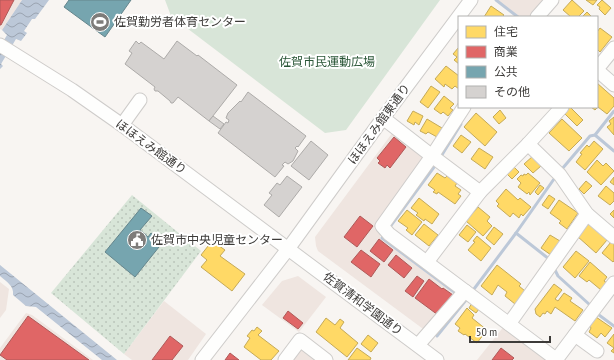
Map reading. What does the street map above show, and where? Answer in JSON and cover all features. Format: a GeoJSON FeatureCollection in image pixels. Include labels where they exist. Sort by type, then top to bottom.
{"type":"FeatureCollection","features":[{"type":"Feature","properties":{"kind":"street","name":"ほほえみ館東通り"},"geometry":{"type":"LineString","coordinates":[[459,16],[471,0]]}},
{"type":"Feature","properties":{"kind":"street"},"geometry":{"type":"LineString","coordinates":[[538,16],[552,0]]}},
{"type":"Feature","properties":{"kind":"street","name":"ほほえみ館東通り"},"geometry":{"type":"LineString","coordinates":[[202,360],[288,249],[458,17]]}},
{"type":"Feature","properties":{"kind":"street","name":"ほほえみ館通り"},"geometry":{"type":"LineString","coordinates":[[5,48],[72,90],[122,125],[288,249]]}},
{"type":"Feature","properties":{"kind":"street"},"geometry":{"type":"LineString","coordinates":[[598,68],[614,48]]}},
{"type":"Feature","properties":{"kind":"street"},"geometry":{"type":"LineString","coordinates":[[598,70],[614,85]]}},
{"type":"Feature","properties":{"kind":"street"},"geometry":{"type":"LineString","coordinates":[[122,125],[140,100]]}},
{"type":"Feature","properties":{"kind":"street"},"geometry":{"type":"LineString","coordinates":[[463,108],[436,159],[382,226],[387,232],[427,262],[462,294],[509,324],[556,360],[614,283]]}},
{"type":"Feature","properties":{"kind":"street"},"geometry":{"type":"LineString","coordinates":[[427,262],[480,192],[528,144],[561,108]]}},
{"type":"Feature","properties":{"kind":"street"},"geometry":{"type":"LineString","coordinates":[[383,118],[480,192]]}},
{"type":"Feature","properties":{"kind":"street"},"geometry":{"type":"LineString","coordinates":[[528,144],[560,175],[587,214],[614,237]]}},
{"type":"Feature","properties":{"kind":"street"},"geometry":{"type":"LineString","coordinates":[[509,324],[587,214]]}},
{"type":"Feature","properties":{"kind":"street","name":"佐賀清和学園通り"},"geometry":{"type":"LineString","coordinates":[[288,249],[437,360]]}},
{"type":"Feature","properties":{"kind":"street"},"geometry":{"type":"LineString","coordinates":[[418,346],[462,294]]}},
{"type":"Feature","properties":{"kind":"street"},"geometry":{"type":"LineString","coordinates":[[575,335],[597,351]]}},
{"type":"Feature","properties":{"kind":"street"},"geometry":{"type":"LineString","coordinates":[[285,360],[300,340],[326,360]]}},
{"type":"Feature","properties":{"kind":"shaded area"},"geometry":{"type":"Polygon","coordinates":[[[0,0],[22,0],[2,30],[0,29],[0,0]]]}},
{"type":"Feature","properties":{"kind":"shaded area"},"geometry":{"type":"Polygon","coordinates":[[[496,0],[546,0],[531,16],[517,16],[496,0]]]}},
{"type":"Feature","properties":{"kind":"shaded area"},"geometry":{"type":"Polygon","coordinates":[[[393,132],[424,155],[424,161],[374,228],[381,234],[380,238],[464,301],[434,337],[318,251],[316,246],[315,237],[393,132]]]}},
{"type":"Feature","properties":{"kind":"shaded area"},"geometry":{"type":"Polygon","coordinates":[[[298,276],[326,297],[299,332],[262,305],[282,281],[298,276]]]}},
{"type":"Feature","properties":{"kind":"shaded area"},"geometry":{"type":"Polygon","coordinates":[[[0,282],[9,289],[6,310],[0,318],[0,282]]]}},
{"type":"Feature","properties":{"kind":"shaded area"},"geometry":{"type":"Polygon","coordinates":[[[164,301],[206,334],[188,360],[132,360],[124,354],[164,301]]]}},
{"type":"Feature","properties":{"kind":"shaded area"},"geometry":{"type":"Polygon","coordinates":[[[26,313],[32,315],[93,360],[0,360],[0,348],[26,313]]]}},
{"type":"Feature","properties":{"kind":"shaded area"},"geometry":{"type":"Polygon","coordinates":[[[505,325],[549,360],[477,360],[505,325]]]}},
{"type":"Feature","properties":{"kind":"shaded area"},"geometry":{"type":"Polygon","coordinates":[[[300,345],[321,360],[288,360],[300,345]]]}},
{"type":"Feature","properties":{"kind":"green space","name":"佐賀市民運動広場"},"geometry":{"type":"Polygon","coordinates":[[[165,0],[440,0],[346,130],[325,133],[171,16],[165,0]]]}},
{"type":"Feature","properties":{"kind":"green space"},"geometry":{"type":"Polygon","coordinates":[[[132,195],[201,251],[124,354],[51,293],[132,195]]]}},
{"type":"Feature","properties":{"kind":"water"},"geometry":{"type":"Polygon","coordinates":[[[22,0],[49,0],[35,19],[32,19],[24,31],[27,33],[21,41],[16,39],[1,64],[3,66],[0,69],[0,47],[7,35],[2,30],[22,0]]]}},
{"type":"Feature","properties":{"kind":"water"},"geometry":{"type":"Polygon","coordinates":[[[0,265],[117,360],[102,360],[36,307],[26,306],[13,295],[11,287],[0,276],[0,265]]]}},
{"type":"Feature","properties":{"kind":"building: 住宅"},"geometry":{"type":"Polygon","coordinates":[[[572,0],[584,11],[579,16],[570,16],[563,10],[572,0]]]}},
{"type":"Feature","properties":{"kind":"building: 住宅"},"geometry":{"type":"Polygon","coordinates":[[[586,0],[597,0],[593,5],[586,0]]]}},
{"type":"Feature","properties":{"kind":"building: 住宅"},"geometry":{"type":"Polygon","coordinates":[[[602,0],[611,8],[605,15],[597,5],[602,0]]]}},
{"type":"Feature","properties":{"kind":"building: 住宅"},"geometry":{"type":"Polygon","coordinates":[[[491,6],[504,15],[503,16],[485,16],[491,6]]]}},
{"type":"Feature","properties":{"kind":"building: 住宅"},"geometry":{"type":"Polygon","coordinates":[[[587,12],[591,16],[583,16],[587,12]]]}},
{"type":"Feature","properties":{"kind":"building: 住宅"},"geometry":{"type":"Polygon","coordinates":[[[600,28],[612,37],[600,52],[598,50],[598,31],[600,28]]]}},
{"type":"Feature","properties":{"kind":"building: 住宅"},"geometry":{"type":"Polygon","coordinates":[[[458,48],[458,63],[454,60],[457,57],[453,54],[458,48]]]}},
{"type":"Feature","properties":{"kind":"building: 住宅"},"geometry":{"type":"Polygon","coordinates":[[[446,66],[458,75],[458,88],[455,86],[452,89],[445,84],[444,87],[435,79],[446,66]]]}},
{"type":"Feature","properties":{"kind":"building: 住宅"},"geometry":{"type":"Polygon","coordinates":[[[598,84],[614,98],[614,106],[607,114],[598,107],[598,84]]]}},
{"type":"Feature","properties":{"kind":"building: 住宅"},"geometry":{"type":"Polygon","coordinates":[[[431,86],[440,92],[428,108],[420,102],[431,86]]]}},
{"type":"Feature","properties":{"kind":"building: 住宅"},"geometry":{"type":"Polygon","coordinates":[[[444,96],[454,104],[450,108],[453,110],[448,116],[443,112],[441,114],[434,109],[444,96]]]}},
{"type":"Feature","properties":{"kind":"building: 住宅"},"geometry":{"type":"Polygon","coordinates":[[[567,108],[571,108],[583,120],[577,126],[563,112],[567,108]]]}},
{"type":"Feature","properties":{"kind":"building: 住宅"},"geometry":{"type":"Polygon","coordinates":[[[500,110],[506,118],[499,124],[493,117],[500,110]]]}},
{"type":"Feature","properties":{"kind":"building: 住宅"},"geometry":{"type":"Polygon","coordinates":[[[413,111],[423,116],[419,125],[415,122],[414,125],[407,121],[413,111]]]}},
{"type":"Feature","properties":{"kind":"building: 住宅"},"geometry":{"type":"Polygon","coordinates":[[[476,113],[497,132],[485,146],[464,127],[476,113]]]}},
{"type":"Feature","properties":{"kind":"building: 住宅"},"geometry":{"type":"Polygon","coordinates":[[[614,117],[614,135],[607,127],[611,124],[609,121],[614,117]]]}},
{"type":"Feature","properties":{"kind":"building: 住宅"},"geometry":{"type":"Polygon","coordinates":[[[427,119],[442,128],[437,137],[428,132],[426,134],[420,131],[427,119]]]}},
{"type":"Feature","properties":{"kind":"building: 住宅"},"geometry":{"type":"Polygon","coordinates":[[[562,119],[582,138],[569,151],[549,133],[562,119]]]}},
{"type":"Feature","properties":{"kind":"building: 住宅"},"geometry":{"type":"Polygon","coordinates":[[[461,135],[471,142],[462,153],[453,146],[461,135]]]}},
{"type":"Feature","properties":{"kind":"building: 住宅"},"geometry":{"type":"Polygon","coordinates":[[[594,141],[603,149],[585,170],[576,162],[582,154],[580,153],[587,145],[589,147],[594,141]]]}},
{"type":"Feature","properties":{"kind":"building: 住宅"},"geometry":{"type":"Polygon","coordinates":[[[479,148],[493,157],[485,169],[471,159],[479,148]]]}},
{"type":"Feature","properties":{"kind":"building: 住宅"},"geometry":{"type":"Polygon","coordinates":[[[533,156],[541,166],[533,173],[524,164],[533,156]]]}},
{"type":"Feature","properties":{"kind":"building: 住宅"},"geometry":{"type":"Polygon","coordinates":[[[597,160],[603,166],[606,163],[614,171],[601,185],[587,172],[597,160]]]}},
{"type":"Feature","properties":{"kind":"building: 住宅"},"geometry":{"type":"Polygon","coordinates":[[[513,166],[519,172],[512,179],[506,173],[513,166]]]}},
{"type":"Feature","properties":{"kind":"building: 住宅"},"geometry":{"type":"Polygon","coordinates":[[[437,173],[445,178],[447,176],[457,183],[455,186],[461,190],[458,194],[461,196],[455,204],[438,192],[437,194],[433,192],[435,190],[428,185],[437,173]]]}},
{"type":"Feature","properties":{"kind":"building: 住宅"},"geometry":{"type":"Polygon","coordinates":[[[528,173],[540,183],[530,195],[529,192],[527,194],[518,187],[521,183],[517,179],[521,175],[523,176],[524,174],[526,175],[528,173]]]}},
{"type":"Feature","properties":{"kind":"building: 住宅"},"geometry":{"type":"Polygon","coordinates":[[[614,177],[614,185],[610,182],[614,177]]]}},
{"type":"Feature","properties":{"kind":"building: 住宅"},"geometry":{"type":"Polygon","coordinates":[[[586,181],[592,186],[584,194],[579,189],[586,181]]]}},
{"type":"Feature","properties":{"kind":"building: 住宅"},"geometry":{"type":"Polygon","coordinates":[[[540,185],[544,188],[538,195],[535,192],[540,185]]]}},
{"type":"Feature","properties":{"kind":"building: 住宅"},"geometry":{"type":"Polygon","coordinates":[[[606,186],[614,193],[614,201],[610,205],[598,196],[606,186]]]}},
{"type":"Feature","properties":{"kind":"building: 住宅"},"geometry":{"type":"Polygon","coordinates":[[[506,189],[518,200],[520,198],[531,207],[523,216],[521,214],[519,218],[513,213],[510,217],[497,206],[499,204],[496,201],[506,189]]]}},
{"type":"Feature","properties":{"kind":"building: 住宅"},"geometry":{"type":"Polygon","coordinates":[[[549,195],[555,199],[548,209],[542,205],[549,195]]]}},
{"type":"Feature","properties":{"kind":"building: 住宅"},"geometry":{"type":"Polygon","coordinates":[[[419,198],[439,214],[432,224],[425,219],[424,221],[416,215],[418,213],[411,208],[419,198]]]}},
{"type":"Feature","properties":{"kind":"building: 住宅"},"geometry":{"type":"Polygon","coordinates":[[[559,200],[578,213],[567,229],[559,223],[561,221],[550,213],[559,200]]]}},
{"type":"Feature","properties":{"kind":"building: 住宅"},"geometry":{"type":"Polygon","coordinates":[[[478,207],[490,217],[487,221],[492,226],[483,236],[466,221],[478,207]]]}},
{"type":"Feature","properties":{"kind":"building: 住宅"},"geometry":{"type":"Polygon","coordinates":[[[407,210],[422,222],[412,235],[406,230],[408,228],[398,221],[407,210]]]}},
{"type":"Feature","properties":{"kind":"building: 住宅"},"geometry":{"type":"Polygon","coordinates":[[[614,210],[614,218],[610,214],[614,210]]]}},
{"type":"Feature","properties":{"kind":"building: 住宅"},"geometry":{"type":"Polygon","coordinates":[[[588,223],[607,240],[596,253],[577,236],[588,223]]]}},
{"type":"Feature","properties":{"kind":"building: 住宅"},"geometry":{"type":"Polygon","coordinates":[[[424,224],[438,235],[429,246],[415,235],[424,224]]]}},
{"type":"Feature","properties":{"kind":"building: 住宅"},"geometry":{"type":"Polygon","coordinates":[[[467,225],[476,232],[468,242],[459,235],[467,225]]]}},
{"type":"Feature","properties":{"kind":"building: 住宅"},"geometry":{"type":"Polygon","coordinates":[[[494,227],[503,234],[494,245],[486,238],[494,227]]]}},
{"type":"Feature","properties":{"kind":"building: 住宅"},"geometry":{"type":"Polygon","coordinates":[[[550,235],[560,241],[551,255],[541,248],[550,235]]]}},
{"type":"Feature","properties":{"kind":"building: 住宅"},"geometry":{"type":"Polygon","coordinates":[[[477,236],[491,248],[481,261],[468,250],[475,242],[473,241],[477,236]]]}},
{"type":"Feature","properties":{"kind":"building: 住宅"},"geometry":{"type":"Polygon","coordinates":[[[212,241],[225,250],[220,256],[245,274],[232,291],[201,267],[207,260],[201,255],[212,241]]]}},
{"type":"Feature","properties":{"kind":"building: 住宅"},"geometry":{"type":"Polygon","coordinates":[[[611,242],[614,244],[613,262],[602,253],[611,242]]]}},
{"type":"Feature","properties":{"kind":"building: 住宅"},"geometry":{"type":"Polygon","coordinates":[[[576,251],[589,261],[575,278],[563,267],[576,251]]]}},
{"type":"Feature","properties":{"kind":"building: 住宅"},"geometry":{"type":"Polygon","coordinates":[[[590,262],[607,277],[604,281],[607,283],[601,290],[589,280],[587,282],[579,276],[590,262]]]}},
{"type":"Feature","properties":{"kind":"building: 住宅"},"geometry":{"type":"Polygon","coordinates":[[[497,265],[521,284],[519,286],[525,291],[515,304],[505,296],[507,292],[498,285],[492,295],[481,286],[497,265]]]}},
{"type":"Feature","properties":{"kind":"building: 住宅"},"geometry":{"type":"Polygon","coordinates":[[[554,284],[562,290],[555,299],[558,301],[564,293],[572,298],[570,301],[583,310],[575,321],[555,307],[551,314],[547,311],[540,317],[536,314],[535,309],[554,284]]]}},
{"type":"Feature","properties":{"kind":"building: 住宅"},"geometry":{"type":"Polygon","coordinates":[[[472,303],[479,309],[476,313],[469,308],[472,303]]]}},
{"type":"Feature","properties":{"kind":"building: 住宅"},"geometry":{"type":"Polygon","coordinates":[[[467,308],[474,315],[472,318],[487,330],[477,343],[465,334],[464,335],[458,331],[460,328],[455,324],[467,308]]]}},
{"type":"Feature","properties":{"kind":"building: 住宅"},"geometry":{"type":"Polygon","coordinates":[[[596,317],[612,328],[605,337],[601,333],[597,338],[589,332],[591,328],[590,326],[596,317]]]}},
{"type":"Feature","properties":{"kind":"building: 住宅"},"geometry":{"type":"Polygon","coordinates":[[[326,318],[335,325],[340,319],[344,322],[340,328],[358,343],[347,357],[316,332],[326,318]]]}},
{"type":"Feature","properties":{"kind":"building: 住宅"},"geometry":{"type":"Polygon","coordinates":[[[257,327],[262,331],[258,335],[279,351],[271,360],[261,360],[244,347],[250,338],[247,336],[257,327]]]}},
{"type":"Feature","properties":{"kind":"building: 住宅"},"geometry":{"type":"Polygon","coordinates":[[[614,334],[614,348],[607,343],[614,334]]]}},
{"type":"Feature","properties":{"kind":"building: 住宅"},"geometry":{"type":"Polygon","coordinates":[[[368,335],[378,343],[371,352],[361,344],[368,335]]]}},
{"type":"Feature","properties":{"kind":"building: 住宅"},"geometry":{"type":"Polygon","coordinates":[[[357,348],[371,358],[370,360],[348,360],[357,348]]]}},
{"type":"Feature","properties":{"kind":"building: 商業"},"geometry":{"type":"Polygon","coordinates":[[[0,0],[14,0],[1,25],[0,25],[0,0]]]}},
{"type":"Feature","properties":{"kind":"building: 商業"},"geometry":{"type":"Polygon","coordinates":[[[394,137],[406,147],[390,168],[387,165],[385,168],[378,163],[380,161],[377,158],[394,137]]]}},
{"type":"Feature","properties":{"kind":"building: 商業"},"geometry":{"type":"Polygon","coordinates":[[[360,216],[373,226],[357,247],[344,237],[360,216]]]}},
{"type":"Feature","properties":{"kind":"building: 商業"},"geometry":{"type":"Polygon","coordinates":[[[379,239],[393,250],[384,262],[370,251],[379,239]]]}},
{"type":"Feature","properties":{"kind":"building: 商業"},"geometry":{"type":"Polygon","coordinates":[[[361,250],[380,264],[371,277],[351,262],[361,250]]]}},
{"type":"Feature","properties":{"kind":"building: 商業"},"geometry":{"type":"Polygon","coordinates":[[[396,255],[412,268],[404,278],[388,265],[396,255]]]}},
{"type":"Feature","properties":{"kind":"building: 商業"},"geometry":{"type":"Polygon","coordinates":[[[417,276],[424,281],[413,297],[405,291],[417,276]]]}},
{"type":"Feature","properties":{"kind":"building: 商業"},"geometry":{"type":"Polygon","coordinates":[[[429,279],[453,295],[438,315],[415,298],[429,279]]]}},
{"type":"Feature","properties":{"kind":"building: 商業"},"geometry":{"type":"Polygon","coordinates":[[[288,311],[303,323],[298,329],[283,318],[288,311]]]}},
{"type":"Feature","properties":{"kind":"building: 商業"},"geometry":{"type":"Polygon","coordinates":[[[28,316],[89,360],[7,360],[0,355],[28,316]]]}},
{"type":"Feature","properties":{"kind":"building: 商業"},"geometry":{"type":"Polygon","coordinates":[[[170,336],[183,346],[172,360],[152,360],[170,336]]]}},
{"type":"Feature","properties":{"kind":"building: 商業"},"geometry":{"type":"Polygon","coordinates":[[[501,348],[514,358],[512,360],[492,360],[501,348]]]}},
{"type":"Feature","properties":{"kind":"building: 商業"},"geometry":{"type":"Polygon","coordinates":[[[230,353],[239,360],[225,360],[230,353]]]}},
{"type":"Feature","properties":{"kind":"building: 公共","name":"佐賀勤労者体育センター"},"geometry":{"type":"Polygon","coordinates":[[[69,0],[131,0],[105,37],[64,7],[69,0]]]}},
{"type":"Feature","properties":{"kind":"building: 公共","name":"佐賀市中央児童センター"},"geometry":{"type":"Polygon","coordinates":[[[141,208],[152,216],[140,230],[148,237],[151,233],[163,242],[135,277],[105,252],[141,208]]]}},
{"type":"Feature","properties":{"kind":"building: その他"},"geometry":{"type":"Polygon","coordinates":[[[136,41],[139,44],[141,42],[164,59],[177,41],[237,85],[209,121],[178,97],[173,103],[171,103],[158,91],[155,91],[155,87],[125,64],[132,53],[129,51],[136,41]]]}},
{"type":"Feature","properties":{"kind":"building: その他"},"geometry":{"type":"Polygon","coordinates":[[[248,92],[306,136],[298,147],[297,146],[295,148],[298,151],[293,161],[288,164],[285,162],[282,165],[284,166],[275,177],[218,133],[226,122],[228,123],[229,120],[226,118],[228,113],[240,101],[241,102],[248,92]]]}},
{"type":"Feature","properties":{"kind":"building: その他"},"geometry":{"type":"Polygon","coordinates":[[[213,116],[224,124],[220,129],[209,121],[213,116]]]}},
{"type":"Feature","properties":{"kind":"building: その他"},"geometry":{"type":"Polygon","coordinates":[[[311,141],[328,155],[309,180],[291,166],[311,141]]]}},
{"type":"Feature","properties":{"kind":"building: その他"},"geometry":{"type":"Polygon","coordinates":[[[287,176],[302,187],[279,217],[264,205],[272,195],[269,193],[277,183],[280,185],[287,176]]]}},
{"type":"Feature","properties":{"kind":"waterway"},"geometry":{"type":"LineString","coordinates":[[496,0],[517,16]]}},
{"type":"Feature","properties":{"kind":"waterway"},"geometry":{"type":"LineString","coordinates":[[562,169],[590,136],[595,135],[614,111]]}},
{"type":"Feature","properties":{"kind":"waterway"},"geometry":{"type":"LineString","coordinates":[[440,158],[461,124]]}},
{"type":"Feature","properties":{"kind":"waterway"},"geometry":{"type":"LineString","coordinates":[[595,135],[614,151]]}},
{"type":"Feature","properties":{"kind":"waterway"},"geometry":{"type":"LineString","coordinates":[[389,228],[437,163]]}},
{"type":"Feature","properties":{"kind":"waterway"},"geometry":{"type":"LineString","coordinates":[[474,289],[554,179]]}},
{"type":"Feature","properties":{"kind":"waterway"},"geometry":{"type":"LineString","coordinates":[[516,233],[549,259]]}},
{"type":"Feature","properties":{"kind":"waterway"},"geometry":{"type":"LineString","coordinates":[[385,234],[382,238],[457,294]]}},
{"type":"Feature","properties":{"kind":"waterway"},"geometry":{"type":"LineString","coordinates":[[554,268],[558,276],[590,305]]}},
{"type":"Feature","properties":{"kind":"waterway"},"geometry":{"type":"LineString","coordinates":[[437,336],[466,300],[463,298]]}},
{"type":"Feature","properties":{"kind":"waterway"},"geometry":{"type":"LineString","coordinates":[[599,315],[614,326]]}},
{"type":"Feature","properties":{"kind":"place","name":"佐賀勤労者体育センター"},"geometry":{"type":"Point","coordinates":[100,22]}},
{"type":"Feature","properties":{"kind":"place","name":"佐賀市中央児童センター"},"geometry":{"type":"Point","coordinates":[137,240]}}]}
